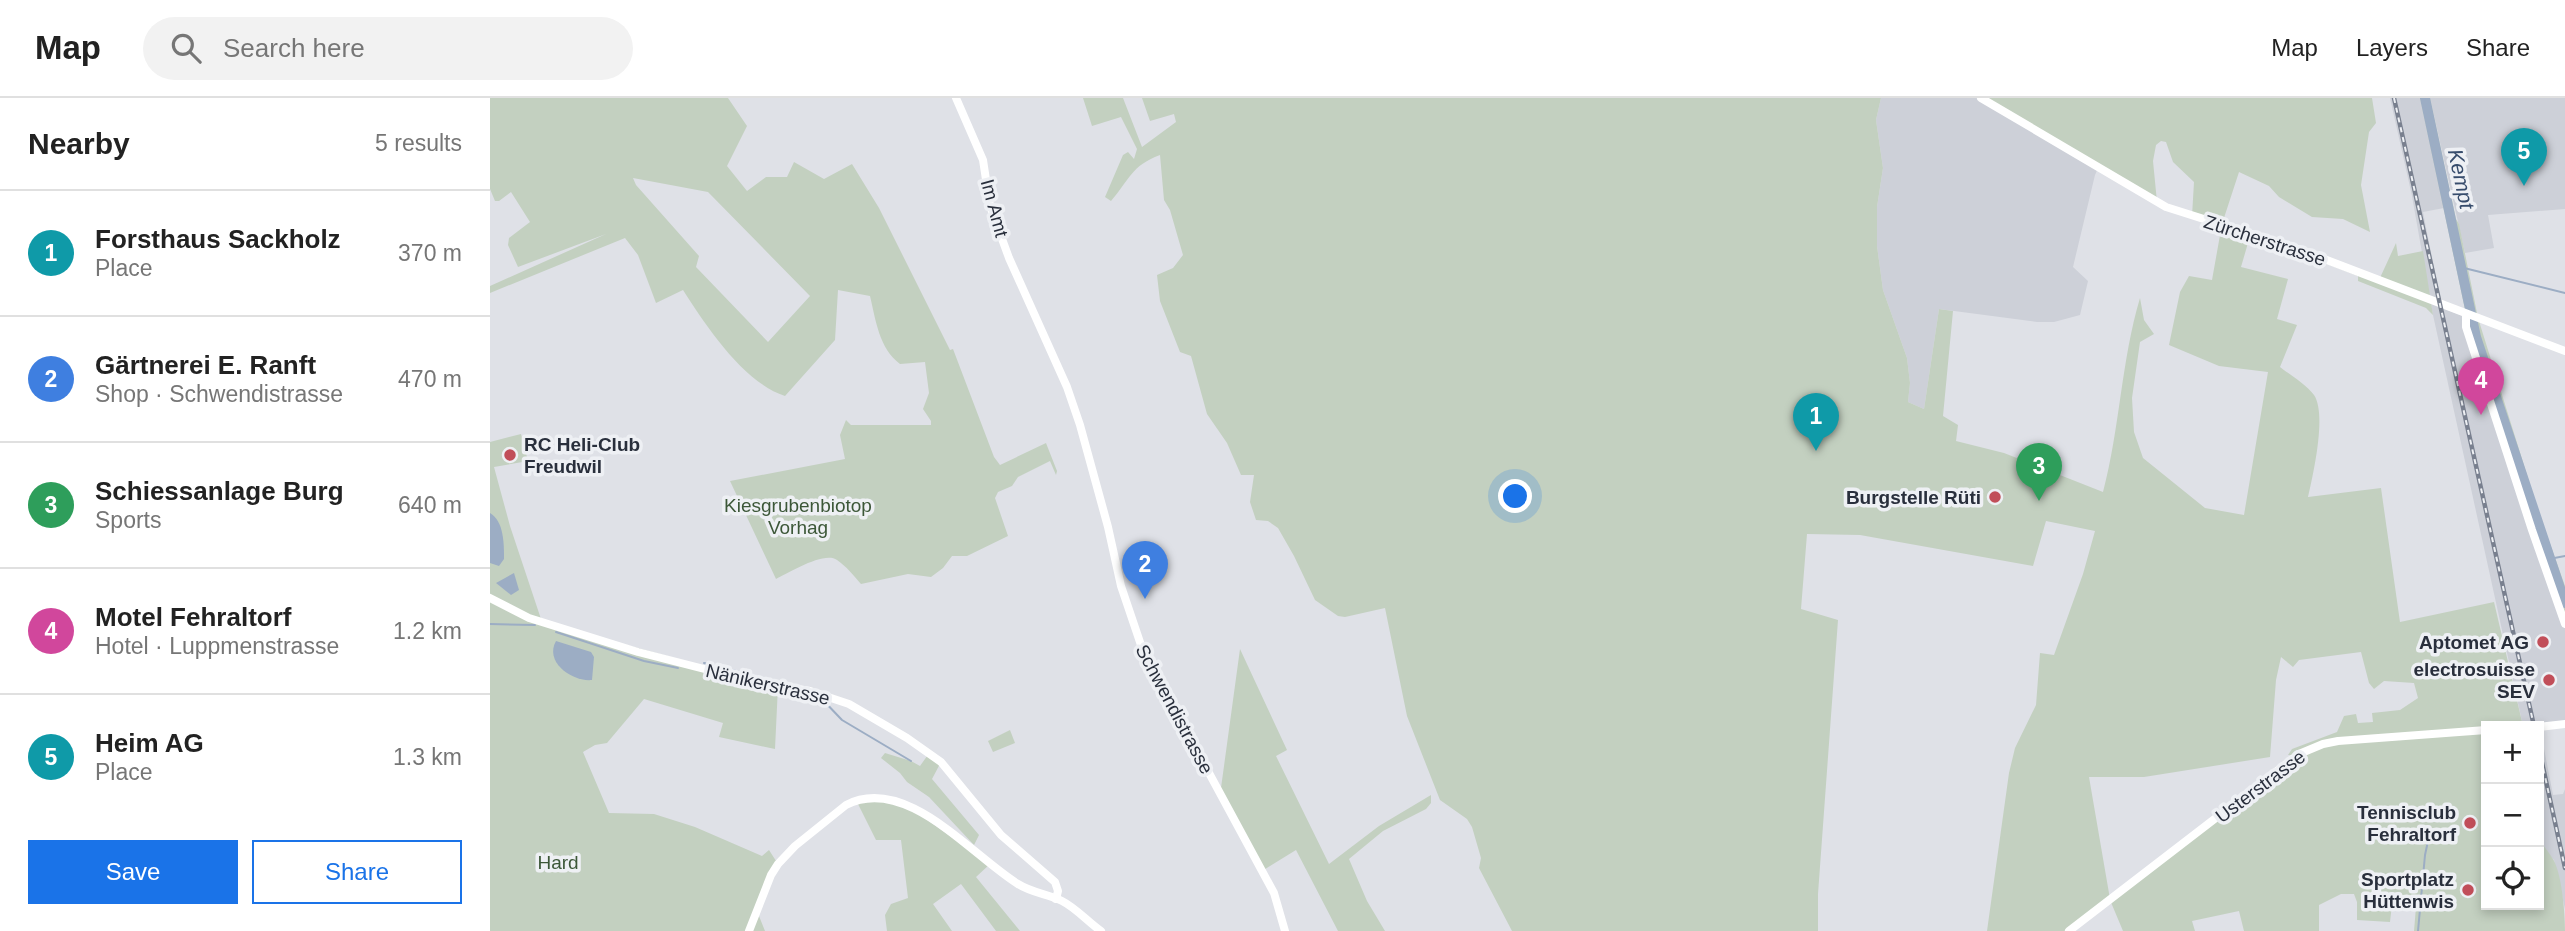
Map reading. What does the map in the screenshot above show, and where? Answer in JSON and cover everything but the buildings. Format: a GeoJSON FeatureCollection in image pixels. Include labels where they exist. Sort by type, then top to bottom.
{"type":"FeatureCollection","features":[{"type":"Feature","properties":{"kind":"street","name":"Im Amt"},"geometry":{"type":"LineString","coordinates":[[956,98],[978,144],[990,206],[1035,318]]}},
{"type":"Feature","properties":{"kind":"street","name":"Zürcherstrasse"},"geometry":{"type":"LineString","coordinates":[[1980,98],[2166,207],[2298,248],[2565,351]]}},
{"type":"Feature","properties":{"kind":"street"},"geometry":{"type":"LineString","coordinates":[[2469,315],[2470,340],[2565,624]]}},
{"type":"Feature","properties":{"kind":"street","name":"Schwendistrasse"},"geometry":{"type":"LineString","coordinates":[[1035,318],[1067,387],[1080,425],[1121,586],[1143,651],[1272,889],[1282,914],[1285,931]]}},
{"type":"Feature","properties":{"kind":"street","name":"Nänikerstrasse"},"geometry":{"type":"LineString","coordinates":[[490,598],[521,615],[638,652],[755,682],[818,693],[860,710],[941,762],[1001,835],[1055,883],[1058,891],[1056,899]]}},
{"type":"Feature","properties":{"kind":"street"},"geometry":{"type":"LineString","coordinates":[[2544,726],[2565,724]]}},
{"type":"Feature","properties":{"kind":"street","name":"Usterstrasse"},"geometry":{"type":"LineString","coordinates":[[2069,931],[2310,748],[2349,739],[2481,730]]}},
{"type":"Feature","properties":{"kind":"street"},"geometry":{"type":"LineString","coordinates":[[749,931],[771,875],[784,856],[840,809],[865,798],[892,800],[916,809],[1020,886],[1066,903],[1101,931]]}},
{"type":"Feature","properties":{"kind":"shaded area"},"geometry":{"type":"Polygon","coordinates":[[[1881,98],[1981,98],[2099,166],[2073,267],[2088,281],[2080,315],[2054,322],[2037,322],[1939,309],[1924,409],[1908,402],[1910,383],[1907,358],[1883,290],[1877,246],[1877,207],[1883,168],[1876,120],[1881,98]]]}},
{"type":"Feature","properties":{"kind":"shaded area"},"geometry":{"type":"Polygon","coordinates":[[[2390,98],[2420,98],[2444,208],[2423,212],[2442,308],[2465,317],[2565,624],[2565,724],[2544,727],[2544,721],[2522,721],[2433,315],[2412,196],[2390,98]]]}},
{"type":"Feature","properties":{"kind":"shaded area"},"geometry":{"type":"Polygon","coordinates":[[[2430,98],[2565,98],[2565,209],[2488,215],[2494,248],[2465,253],[2430,98]]]}},
{"type":"Feature","properties":{"kind":"shaded area"},"geometry":{"type":"Polygon","coordinates":[[[2544,749],[2553,795],[2563,794],[2565,789],[2565,909],[2554,860],[2544,849],[2544,749]]]}},
{"type":"Feature","properties":{"kind":"green space","name":"Kiesgrubenbiotop Vorhag"},"geometry":{"type":"Polygon","coordinates":[[[490,98],[728,98],[747,126],[727,166],[747,191],[766,177],[787,177],[794,162],[824,179],[852,164],[879,208],[950,350],[953,349],[994,457],[1000,465],[1046,443],[1057,471],[1056,475],[1050,461],[1018,477],[1012,486],[998,492],[995,498],[1008,536],[967,556],[952,556],[943,568],[931,577],[908,574],[861,584],[837,560],[824,558],[776,579],[730,481],[845,459],[840,435],[846,420],[851,425],[931,425],[923,409],[929,393],[925,362],[900,364],[883,342],[870,296],[838,290],[835,340],[785,396],[755,379],[727,352],[683,290],[656,303],[638,255],[625,238],[490,293],[490,286],[606,234],[518,267],[508,245],[509,238],[530,222],[511,192],[495,201],[490,189],[490,98]],[[633,178],[636,185],[699,256],[696,267],[768,342],[810,296],[708,192],[633,178]]]}},
{"type":"Feature","properties":{"kind":"green space"},"geometry":{"type":"Polygon","coordinates":[[[1083,98],[1123,98],[1142,147],[1176,122],[1174,114],[1150,121],[1142,98],[1881,98],[1876,120],[1883,168],[1877,207],[1877,246],[1883,290],[1907,358],[1910,383],[1908,402],[1924,409],[1939,309],[1953,311],[1943,416],[1958,425],[1956,441],[2004,453],[2103,492],[2140,298],[2144,320],[2154,334],[2140,342],[2132,398],[2134,432],[2143,458],[2205,508],[2244,515],[2268,372],[2219,366],[2169,345],[2180,292],[2189,276],[2212,280],[2222,224],[2379,280],[2396,243],[2398,256],[2423,251],[2433,315],[2426,308],[2358,281],[2358,276],[2294,251],[2293,255],[2248,243],[2241,267],[2288,279],[2277,319],[2297,325],[2280,367],[2302,383],[2314,395],[2318,404],[2318,445],[2308,497],[2381,488],[2400,622],[2494,602],[2522,721],[2481,721],[2481,910],[2544,910],[2544,846],[2559,874],[2565,931],[2414,931],[2416,907],[2410,910],[2406,905],[2392,904],[2390,922],[2357,920],[2354,894],[2341,894],[2319,905],[2319,931],[2244,931],[2239,911],[2192,921],[2195,931],[2123,931],[2110,900],[2069,931],[1987,931],[2009,773],[2015,748],[2036,705],[2040,653],[2054,655],[2083,574],[2095,531],[2046,521],[2033,566],[1860,535],[1807,534],[1801,609],[1838,620],[1818,894],[1818,931],[1512,931],[1479,868],[1481,858],[1472,827],[1467,819],[1440,800],[1407,716],[1385,608],[1345,617],[1338,616],[1315,600],[1278,528],[1268,521],[1256,520],[1250,502],[1254,475],[1241,475],[1227,443],[1207,414],[1191,356],[1180,352],[1160,301],[1157,275],[1173,268],[1183,255],[1170,210],[1164,200],[1160,155],[1137,169],[1111,201],[1105,197],[1123,155],[1128,152],[1134,159],[1137,149],[1121,117],[1092,126],[1083,98]],[[2361,652],[2299,660],[2293,667],[2281,657],[2276,680],[2270,757],[2144,777],[2089,777],[2110,899],[2297,755],[2288,755],[2292,749],[2337,732],[2344,716],[2356,714],[2358,723],[2373,722],[2372,713],[2400,710],[2418,698],[2414,683],[2384,681],[2374,689],[2369,683],[2361,652]]]}},
{"type":"Feature","properties":{"kind":"green space"},"geometry":{"type":"Polygon","coordinates":[[[1981,98],[2372,98],[2376,123],[2369,132],[2361,185],[2370,232],[2343,219],[2312,217],[2279,197],[2269,186],[2239,172],[2222,224],[2192,216],[2194,182],[2173,162],[2166,142],[2161,141],[2156,145],[2153,161],[2157,202],[1981,98]]]}},
{"type":"Feature","properties":{"kind":"green space"},"geometry":{"type":"Polygon","coordinates":[[[2420,98],[2430,98],[2478,318],[2538,510],[2565,586],[2565,624],[2466,314],[2420,98]]]}},
{"type":"Feature","properties":{"kind":"green space","name":"Hard"},"geometry":{"type":"Polygon","coordinates":[[[521,434],[528,461],[494,467],[510,526],[542,622],[778,686],[775,749],[719,737],[723,723],[644,699],[607,743],[595,745],[583,752],[609,813],[654,814],[695,827],[762,856],[769,850],[778,864],[757,911],[765,931],[490,931],[490,442],[521,434]]]}},
{"type":"Feature","properties":{"kind":"green space"},"geometry":{"type":"Polygon","coordinates":[[[1240,649],[1287,750],[1276,756],[1329,864],[1379,826],[1431,795],[1431,803],[1426,809],[1383,831],[1349,859],[1367,901],[1385,931],[1338,931],[1296,850],[1262,871],[1221,788],[1240,649]]]}},
{"type":"Feature","properties":{"kind":"green space"},"geometry":{"type":"Polygon","coordinates":[[[1010,730],[1015,743],[993,752],[988,741],[1010,730]]]}},
{"type":"Feature","properties":{"kind":"green space"},"geometry":{"type":"Polygon","coordinates":[[[930,752],[941,762],[932,779],[979,835],[974,845],[929,797],[907,782],[881,758],[885,753],[920,766],[930,752]]]}},
{"type":"Feature","properties":{"kind":"green space"},"geometry":{"type":"Polygon","coordinates":[[[856,800],[903,803],[990,864],[976,877],[1020,931],[996,931],[961,884],[933,904],[952,931],[887,931],[885,915],[891,904],[908,898],[901,840],[876,840],[856,800]]]}},
{"type":"Feature","properties":{"kind":"water"},"geometry":{"type":"Polygon","coordinates":[[[490,513],[498,521],[502,533],[504,559],[499,566],[490,563],[490,513]]]}},
{"type":"Feature","properties":{"kind":"water"},"geometry":{"type":"Polygon","coordinates":[[[514,573],[519,590],[511,595],[496,583],[514,573]]]}},
{"type":"Feature","properties":{"kind":"water"},"geometry":{"type":"Polygon","coordinates":[[[556,641],[591,652],[594,657],[592,680],[576,678],[562,669],[554,656],[556,641]]]}},
{"type":"Feature","properties":{"kind":"waterway","name":"Kempt"},"geometry":{"type":"LineString","coordinates":[[2425,98],[2476,337],[2565,603]]}},
{"type":"Feature","properties":{"kind":"waterway"},"geometry":{"type":"LineString","coordinates":[[2460,267],[2565,293]]}},
{"type":"Feature","properties":{"kind":"waterway"},"geometry":{"type":"LineString","coordinates":[[2549,559],[2565,556]]}},
{"type":"Feature","properties":{"kind":"waterway"},"geometry":{"type":"LineString","coordinates":[[490,624],[535,625]]}},
{"type":"Feature","properties":{"kind":"waterway"},"geometry":{"type":"LineString","coordinates":[[556,632],[644,661],[678,668]]}},
{"type":"Feature","properties":{"kind":"waterway"},"geometry":{"type":"LineString","coordinates":[[704,663],[760,677]]}},
{"type":"Feature","properties":{"kind":"waterway"},"geometry":{"type":"LineString","coordinates":[[821,698],[842,720],[911,761]]}},
{"type":"Feature","properties":{"kind":"waterway"},"geometry":{"type":"LineString","coordinates":[[2418,931],[2428,841]]}},
{"type":"Feature","properties":{"kind":"railway"},"geometry":{"type":"LineString","coordinates":[[2394,98],[2533,721]]}},
{"type":"Feature","properties":{"kind":"railway"},"geometry":{"type":"LineString","coordinates":[[2544,772],[2565,868]]}},
{"type":"Feature","properties":{"kind":"place","name":"Heim AG"},"geometry":{"type":"Point","coordinates":[2524,186]}},
{"type":"Feature","properties":{"kind":"place","name":"Motel Fehraltorf"},"geometry":{"type":"Point","coordinates":[2481,415]}},
{"type":"Feature","properties":{"kind":"place","name":"Forsthaus Sackholz"},"geometry":{"type":"Point","coordinates":[1816,451]}},
{"type":"Feature","properties":{"kind":"place","name":"RC Heli-Club Freudwil"},"geometry":{"type":"Point","coordinates":[510,455]}},
{"type":"Feature","properties":{"kind":"place","name":"Burgstelle Rüti"},"geometry":{"type":"Point","coordinates":[1995,497]}},
{"type":"Feature","properties":{"kind":"place","name":"Schiessanlage Burg"},"geometry":{"type":"Point","coordinates":[2039,501]}},
{"type":"Feature","properties":{"kind":"place","name":"Gärtnerei E. Ranft"},"geometry":{"type":"Point","coordinates":[1145,599]}},
{"type":"Feature","properties":{"kind":"place","name":"Aptomet AG"},"geometry":{"type":"Point","coordinates":[2543,642]}},
{"type":"Feature","properties":{"kind":"place","name":"electrosuisse SEV"},"geometry":{"type":"Point","coordinates":[2549,680]}},
{"type":"Feature","properties":{"kind":"place","name":"Tennisclub Fehraltorf"},"geometry":{"type":"Point","coordinates":[2470,823]}},
{"type":"Feature","properties":{"kind":"place","name":"Sportplatz Hüttenwis"},"geometry":{"type":"Point","coordinates":[2468,890]}}]}
